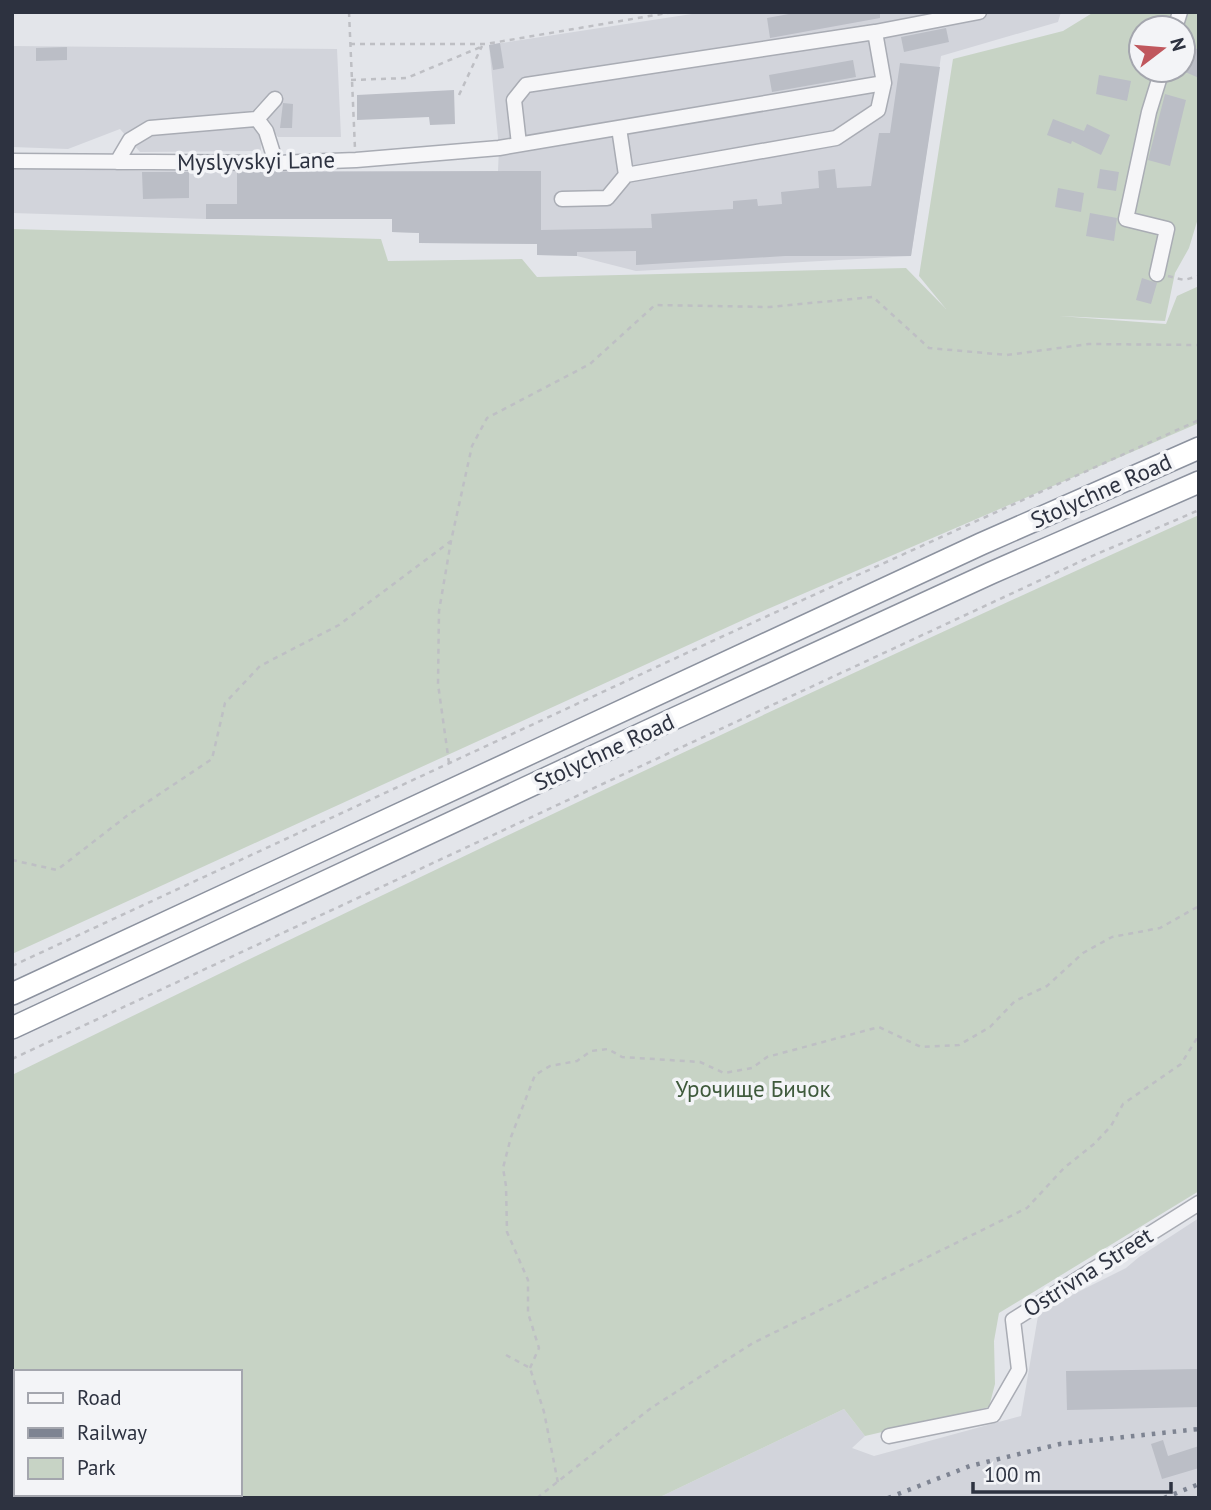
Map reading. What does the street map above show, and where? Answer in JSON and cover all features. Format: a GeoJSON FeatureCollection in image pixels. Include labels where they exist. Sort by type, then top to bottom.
{"type":"FeatureCollection","features":[{"type":"Feature","properties":{"kind":"highway","name":"Stolychne Road"},"geometry":{"type":"LineString","coordinates":[[12,994],[981,544],[1199,448]]}},
{"type":"Feature","properties":{"kind":"highway","name":"Stolychne Road"},"geometry":{"type":"LineString","coordinates":[[12,1028],[991,573],[1199,482]]}},
{"type":"Feature","properties":{"kind":"street"},"geometry":{"type":"LineString","coordinates":[[519,144],[513,100],[526,85],[875,32],[979,12]]}},
{"type":"Feature","properties":{"kind":"street"},"geometry":{"type":"LineString","coordinates":[[562,199],[607,198],[626,175],[836,138],[878,110],[884,83],[875,32]]}},
{"type":"Feature","properties":{"kind":"street","name":"Myslyvskyi Lane"},"geometry":{"type":"LineString","coordinates":[[12,161],[276,163],[356,160],[499,148],[884,83]]}},
{"type":"Feature","properties":{"kind":"street"},"geometry":{"type":"LineString","coordinates":[[1157,274],[1167,229],[1126,219],[1149,112],[1158,84]]}},
{"type":"Feature","properties":{"kind":"street"},"geometry":{"type":"LineString","coordinates":[[117,162],[130,140],[150,128],[257,119],[275,99]]}},
{"type":"Feature","properties":{"kind":"street"},"geometry":{"type":"LineString","coordinates":[[257,119],[266,131],[276,163]]}},
{"type":"Feature","properties":{"kind":"street"},"geometry":{"type":"LineString","coordinates":[[620,128],[626,175]]}},
{"type":"Feature","properties":{"kind":"street","name":"Ostrivna Street"},"geometry":{"type":"LineString","coordinates":[[889,1436],[993,1415],[1020,1370],[1013,1320],[1199,1203]]}},
{"type":"Feature","properties":{"kind":"path"},"geometry":{"type":"LineString","coordinates":[[349,12],[356,160]]}},
{"type":"Feature","properties":{"kind":"path"},"geometry":{"type":"LineString","coordinates":[[350,44],[486,44],[673,12]]}},
{"type":"Feature","properties":{"kind":"path"},"geometry":{"type":"LineString","coordinates":[[351,80],[407,78],[486,44]]}},
{"type":"Feature","properties":{"kind":"path"},"geometry":{"type":"LineString","coordinates":[[459,95],[482,46]]}},
{"type":"Feature","properties":{"kind":"path"},"geometry":{"type":"LineString","coordinates":[[1157,274],[1184,280],[1199,276]]}},
{"type":"Feature","properties":{"kind":"path"},"geometry":{"type":"LineString","coordinates":[[449,763],[438,684],[439,623],[452,541],[472,446],[487,418],[590,364],[655,305],[769,307],[873,297],[929,348],[1007,355],[1089,344],[1199,345]]}},
{"type":"Feature","properties":{"kind":"path"},"geometry":{"type":"LineString","coordinates":[[12,966],[1199,419]]}},
{"type":"Feature","properties":{"kind":"path"},"geometry":{"type":"LineString","coordinates":[[12,1059],[1065,569],[1199,510]]}},
{"type":"Feature","properties":{"kind":"path"},"geometry":{"type":"LineString","coordinates":[[12,860],[57,870],[128,815],[212,760],[225,703],[260,666],[340,625],[452,541]]}},
{"type":"Feature","properties":{"kind":"path"},"geometry":{"type":"LineString","coordinates":[[558,1483],[553,1450],[530,1368],[538,1348],[528,1312],[528,1280],[507,1232],[503,1168],[511,1137],[535,1075],[550,1066],[577,1061],[591,1051],[608,1049],[622,1058],[700,1062],[724,1073],[752,1069],[767,1058],[879,1027],[921,1047],[959,1045],[990,1027],[1016,1001],[1047,986],[1083,953],[1112,937],[1160,928],[1199,906]]}},
{"type":"Feature","properties":{"kind":"path"},"geometry":{"type":"LineString","coordinates":[[537,1498],[652,1408],[753,1343],[1027,1208],[1111,1126],[1122,1104],[1181,1064],[1199,1035]]}},
{"type":"Feature","properties":{"kind":"path"},"geometry":{"type":"LineString","coordinates":[[506,1355],[530,1368]]}},
{"type":"Feature","properties":{"kind":"shaded area"},"geometry":{"type":"Polygon","coordinates":[[[705,12],[1061,12],[1058,22],[941,56],[911,256],[636,271],[577,256],[537,255],[537,244],[419,243],[419,233],[392,232],[392,219],[206,219],[12,213],[12,168],[142,171],[498,171],[499,148],[489,45],[705,12]]]}},
{"type":"Feature","properties":{"kind":"shaded area"},"geometry":{"type":"Polygon","coordinates":[[[12,46],[337,49],[341,137],[278,137],[273,131],[262,131],[261,151],[140,152],[120,129],[68,149],[12,147],[12,46]]]}},
{"type":"Feature","properties":{"kind":"shaded area"},"geometry":{"type":"Polygon","coordinates":[[[1199,1218],[1199,1498],[658,1498],[844,1409],[865,1436],[852,1448],[874,1456],[1021,1416],[1038,1316],[1046,1308],[1126,1268],[1199,1218]]]}},
{"type":"Feature","properties":{"kind":"green space"},"geometry":{"type":"Polygon","coordinates":[[[1094,12],[1199,12],[1199,215],[1189,248],[1175,273],[1165,321],[1059,316],[1166,324],[1177,296],[1199,286],[1199,423],[754,615],[12,954],[12,229],[381,239],[388,261],[522,259],[537,277],[906,268],[946,309],[919,276],[953,59],[1063,31],[1094,12]]]}},
{"type":"Feature","properties":{"kind":"green space","name":"Урочище Бичок"},"geometry":{"type":"Polygon","coordinates":[[[1199,515],[1199,1191],[999,1313],[994,1341],[995,1384],[989,1407],[865,1436],[844,1409],[658,1498],[12,1498],[12,1075],[307,931],[900,651],[1199,515]]]}},
{"type":"Feature","properties":{"kind":"building"},"geometry":{"type":"Polygon","coordinates":[[[800,12],[880,12],[880,18],[770,38],[767,18],[800,12]]]}},
{"type":"Feature","properties":{"kind":"building"},"geometry":{"type":"Polygon","coordinates":[[[946,28],[949,42],[904,52],[901,37],[946,28]]]}},
{"type":"Feature","properties":{"kind":"building"},"geometry":{"type":"Polygon","coordinates":[[[500,43],[504,68],[493,70],[489,45],[500,43]]]}},
{"type":"Feature","properties":{"kind":"building"},"geometry":{"type":"Polygon","coordinates":[[[67,47],[67,60],[36,61],[36,48],[67,47]]]}},
{"type":"Feature","properties":{"kind":"building"},"geometry":{"type":"Polygon","coordinates":[[[1197,49],[1199,50],[1199,78],[1197,77],[1197,49]]]}},
{"type":"Feature","properties":{"kind":"building"},"geometry":{"type":"Polygon","coordinates":[[[853,60],[856,77],[772,92],[769,75],[853,60]]]}},
{"type":"Feature","properties":{"kind":"building"},"geometry":{"type":"Polygon","coordinates":[[[900,63],[940,67],[911,256],[785,256],[636,265],[636,251],[577,252],[577,256],[537,255],[537,244],[419,243],[419,233],[392,232],[392,219],[206,219],[206,204],[237,204],[237,172],[541,171],[541,230],[652,228],[651,214],[733,209],[733,201],[757,199],[758,206],[782,204],[781,192],[819,188],[818,171],[835,169],[837,188],[871,186],[879,133],[890,133],[900,63]]]}},
{"type":"Feature","properties":{"kind":"building"},"geometry":{"type":"Polygon","coordinates":[[[1099,75],[1127,80],[1127,84],[1130,84],[1127,101],[1096,94],[1099,75]]]}},
{"type":"Feature","properties":{"kind":"building"},"geometry":{"type":"Polygon","coordinates":[[[454,90],[455,124],[430,125],[429,117],[357,120],[357,95],[454,90]]]}},
{"type":"Feature","properties":{"kind":"building"},"geometry":{"type":"Polygon","coordinates":[[[1165,94],[1186,100],[1170,166],[1148,160],[1165,94]]]}},
{"type":"Feature","properties":{"kind":"building"},"geometry":{"type":"Polygon","coordinates":[[[283,103],[293,104],[292,128],[280,128],[283,103]]]}},
{"type":"Feature","properties":{"kind":"building"},"geometry":{"type":"Polygon","coordinates":[[[1053,119],[1084,131],[1087,124],[1110,135],[1101,155],[1072,141],[1071,144],[1047,135],[1053,119]]]}},
{"type":"Feature","properties":{"kind":"building"},"geometry":{"type":"Polygon","coordinates":[[[1100,169],[1119,172],[1116,191],[1097,188],[1100,169]]]}},
{"type":"Feature","properties":{"kind":"building"},"geometry":{"type":"Polygon","coordinates":[[[142,172],[189,172],[189,198],[143,199],[142,172]]]}},
{"type":"Feature","properties":{"kind":"building"},"geometry":{"type":"Polygon","coordinates":[[[1058,188],[1084,193],[1081,212],[1055,207],[1058,188]]]}},
{"type":"Feature","properties":{"kind":"building"},"geometry":{"type":"Polygon","coordinates":[[[1090,213],[1117,218],[1114,241],[1086,236],[1090,213]]]}},
{"type":"Feature","properties":{"kind":"building"},"geometry":{"type":"Polygon","coordinates":[[[1142,278],[1157,283],[1151,304],[1136,300],[1142,278]]]}},
{"type":"Feature","properties":{"kind":"building"},"geometry":{"type":"Polygon","coordinates":[[[1199,1369],[1199,1407],[1067,1410],[1066,1371],[1199,1369]]]}},
{"type":"Feature","properties":{"kind":"building"},"geometry":{"type":"Polygon","coordinates":[[[1163,1440],[1168,1456],[1199,1446],[1199,1468],[1162,1479],[1151,1444],[1163,1440]]]}},
{"type":"Feature","properties":{"kind":"railway"},"geometry":{"type":"LineString","coordinates":[[888,1498],[970,1466],[1060,1444],[1199,1429]]}},
{"type":"Feature","properties":{"kind":"railway"},"geometry":{"type":"LineString","coordinates":[[1164,1498],[1199,1484]]}}]}
